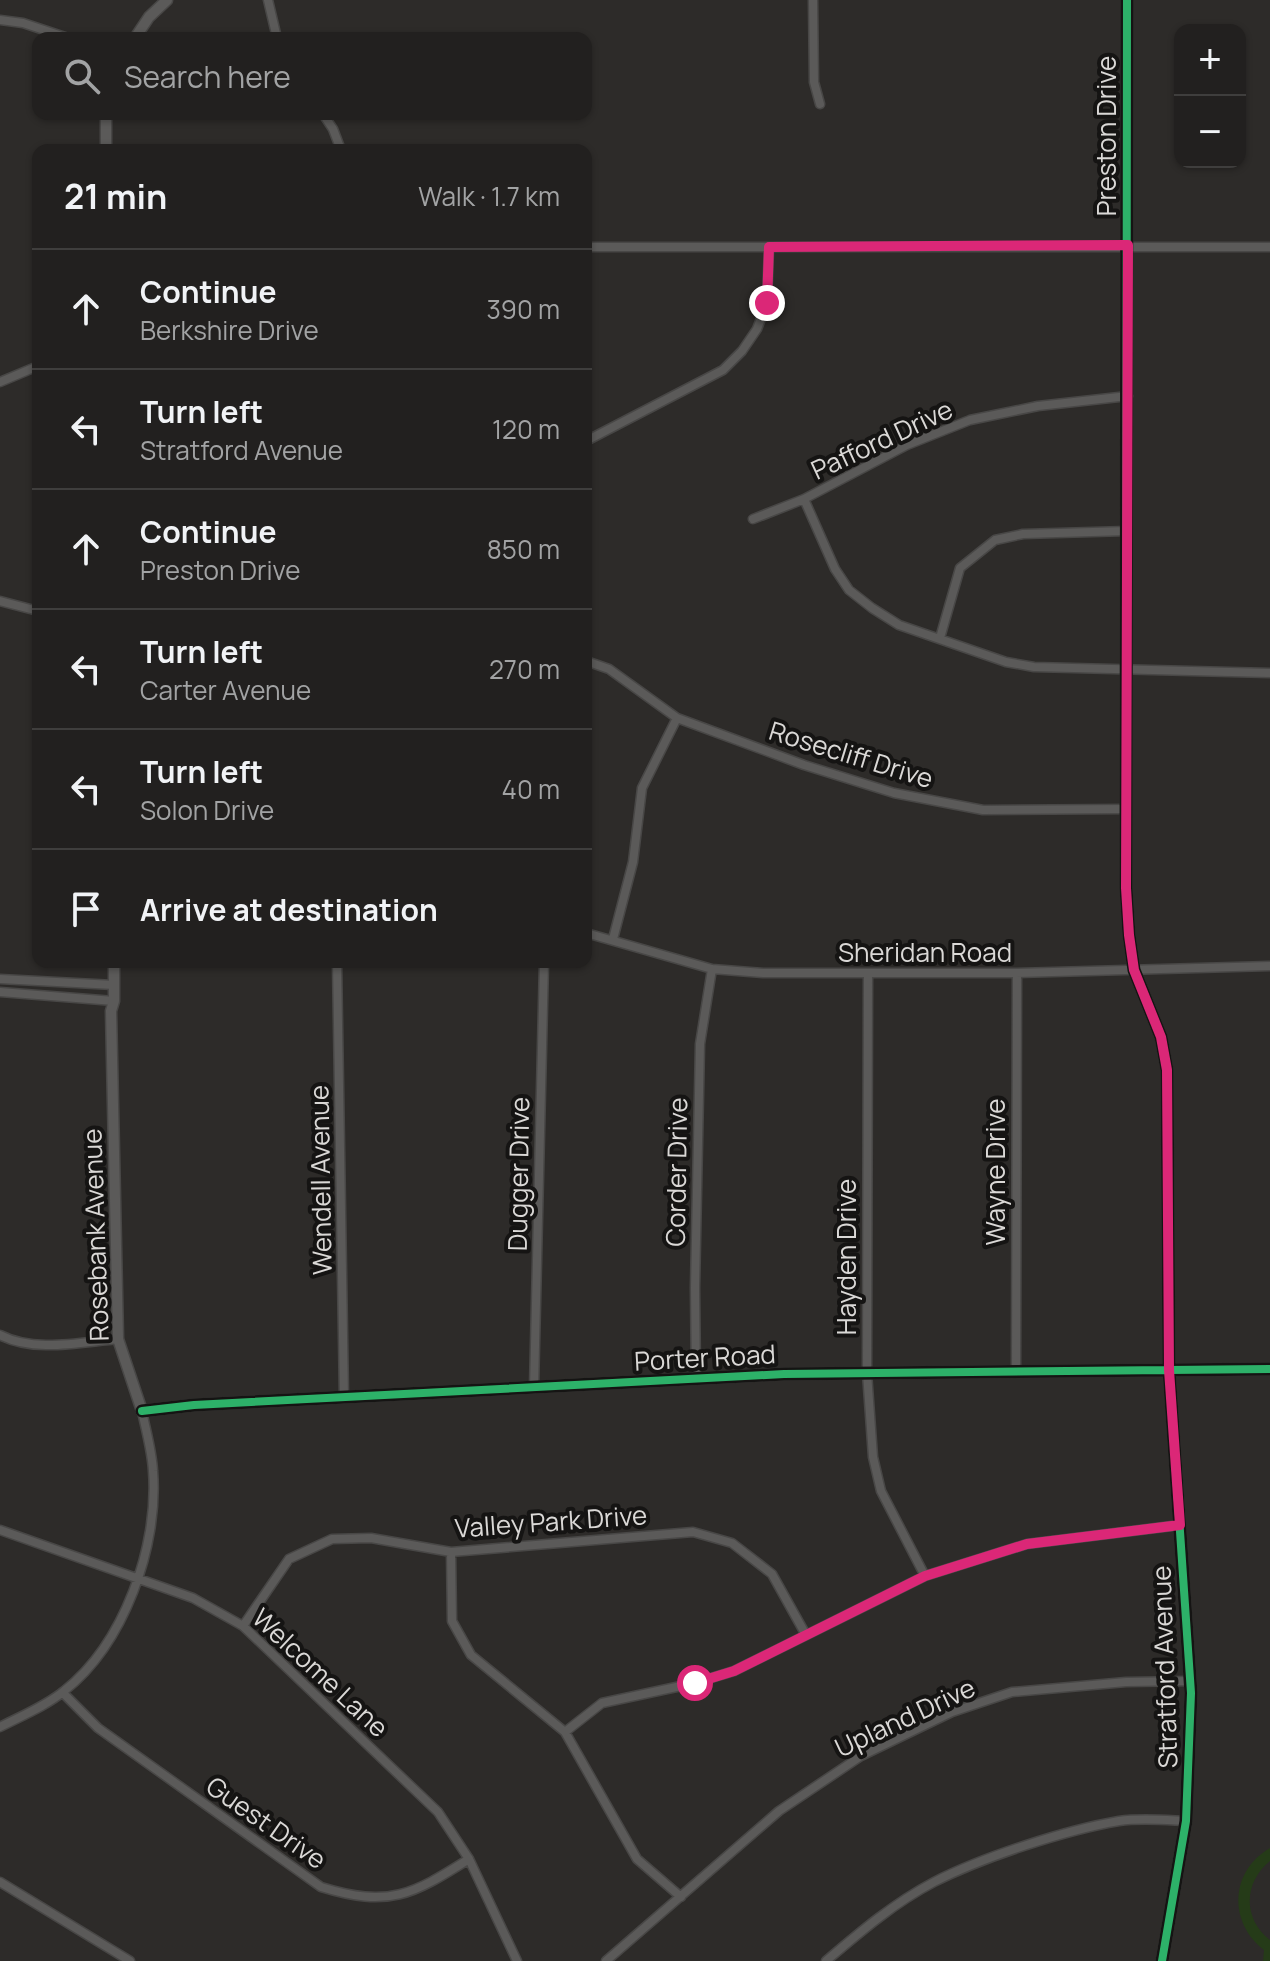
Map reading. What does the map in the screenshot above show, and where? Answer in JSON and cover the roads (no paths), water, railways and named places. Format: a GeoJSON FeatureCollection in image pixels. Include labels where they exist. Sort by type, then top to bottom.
{"type":"FeatureCollection","features":[{"type":"Feature","properties":{"kind":"street"},"geometry":{"type":"LineString","coordinates":[[139,32],[167,0]]}},
{"type":"Feature","properties":{"kind":"street"},"geometry":{"type":"LineString","coordinates":[[268,0],[276,32]]}},
{"type":"Feature","properties":{"kind":"street"},"geometry":{"type":"LineString","coordinates":[[813,0],[814,82],[820,104]]}},
{"type":"Feature","properties":{"kind":"street","name":"Preston Drive"},"geometry":{"type":"LineString","coordinates":[[1127,0],[1125,809],[1129,935],[1134,970],[1161,1037],[1167,1070],[1169,1370]]}},
{"type":"Feature","properties":{"kind":"street"},"geometry":{"type":"LineString","coordinates":[[0,20],[23,23],[50,32]]}},
{"type":"Feature","properties":{"kind":"street"},"geometry":{"type":"LineString","coordinates":[[106,120],[106,144]]}},
{"type":"Feature","properties":{"kind":"street"},"geometry":{"type":"LineString","coordinates":[[327,120],[339,144]]}},
{"type":"Feature","properties":{"kind":"street"},"geometry":{"type":"LineString","coordinates":[[592,247],[1270,247]]}},
{"type":"Feature","properties":{"kind":"street"},"geometry":{"type":"LineString","coordinates":[[592,438],[723,370],[742,351],[757,329],[767,303],[769,247]]}},
{"type":"Feature","properties":{"kind":"street"},"geometry":{"type":"LineString","coordinates":[[0,382],[32,369]]}},
{"type":"Feature","properties":{"kind":"street","name":"Pafford Drive"},"geometry":{"type":"LineString","coordinates":[[753,519],[804,499],[907,445],[970,420],[1038,406],[1128,396]]}},
{"type":"Feature","properties":{"kind":"street"},"geometry":{"type":"LineString","coordinates":[[804,499],[835,569],[849,590],[899,625],[1006,662],[1034,667],[1270,673]]}},
{"type":"Feature","properties":{"kind":"street"},"geometry":{"type":"LineString","coordinates":[[940,638],[960,568],[995,540],[1023,534],[1127,531]]}},
{"type":"Feature","properties":{"kind":"street"},"geometry":{"type":"LineString","coordinates":[[0,601],[32,609]]}},
{"type":"Feature","properties":{"kind":"street","name":"Rosecliff Drive"},"geometry":{"type":"LineString","coordinates":[[592,663],[609,669],[677,718],[804,765],[894,793],[983,810],[1125,809]]}},
{"type":"Feature","properties":{"kind":"street"},"geometry":{"type":"LineString","coordinates":[[613,939],[633,862],[642,788],[677,718]]}},
{"type":"Feature","properties":{"kind":"street","name":"Sheridan Road"},"geometry":{"type":"LineString","coordinates":[[592,934],[712,969],[763,973],[1017,973],[1270,966]]}},
{"type":"Feature","properties":{"kind":"street","name":"Rosebank Avenue"},"geometry":{"type":"LineString","coordinates":[[0,1727],[63,1693],[92,1665],[120,1621],[153,1525],[153,1471],[142,1411],[118,1339],[111,1011],[114,968]]}},
{"type":"Feature","properties":{"kind":"street","name":"Wendell Avenue"},"geometry":{"type":"LineString","coordinates":[[337,968],[344,1398]]}},
{"type":"Feature","properties":{"kind":"street","name":"Dugger Drive"},"geometry":{"type":"LineString","coordinates":[[534,1388],[544,968]]}},
{"type":"Feature","properties":{"kind":"street","name":"Corder Drive"},"geometry":{"type":"LineString","coordinates":[[696,1378],[700,1044],[712,969]]}},
{"type":"Feature","properties":{"kind":"street","name":"Wayne Drive"},"geometry":{"type":"LineString","coordinates":[[1016,1372],[1017,973]]}},
{"type":"Feature","properties":{"kind":"street","name":"Hayden Drive"},"geometry":{"type":"LineString","coordinates":[[868,974],[867,1373],[873,1457],[881,1491],[925,1576]]}},
{"type":"Feature","properties":{"kind":"street"},"geometry":{"type":"LineString","coordinates":[[0,979],[114,985]]}},
{"type":"Feature","properties":{"kind":"street"},"geometry":{"type":"LineString","coordinates":[[0,992],[114,1001]]}},
{"type":"Feature","properties":{"kind":"street"},"geometry":{"type":"LineString","coordinates":[[0,1335],[42,1345],[118,1339]]}},
{"type":"Feature","properties":{"kind":"street","name":"Porter Road"},"geometry":{"type":"LineString","coordinates":[[142,1411],[194,1405],[696,1378],[1270,1369]]}},
{"type":"Feature","properties":{"kind":"street","name":"Stratford Avenue"},"geometry":{"type":"LineString","coordinates":[[1162,1961],[1186,1821],[1191,1681],[1169,1370]]}},
{"type":"Feature","properties":{"kind":"street"},"geometry":{"type":"LineString","coordinates":[[565,1732],[602,1703],[712,1679],[925,1576],[1027,1544],[1180,1525]]}},
{"type":"Feature","properties":{"kind":"street","name":"Welcome Lane"},"geometry":{"type":"LineString","coordinates":[[0,1530],[193,1598],[243,1626],[438,1812],[469,1859],[517,1961]]}},
{"type":"Feature","properties":{"kind":"street","name":"Valley Park Drive"},"geometry":{"type":"LineString","coordinates":[[243,1626],[289,1559],[332,1539],[371,1538],[451,1552],[693,1532],[732,1543],[772,1574],[806,1635]]}},
{"type":"Feature","properties":{"kind":"street"},"geometry":{"type":"LineString","coordinates":[[451,1552],[452,1621],[471,1655],[565,1732],[637,1859],[681,1897]]}},
{"type":"Feature","properties":{"kind":"street","name":"Upland Drive"},"geometry":{"type":"LineString","coordinates":[[606,1961],[779,1811],[861,1756],[952,1712],[1012,1692],[1126,1682],[1191,1681]]}},
{"type":"Feature","properties":{"kind":"street","name":"Guest Drive"},"geometry":{"type":"LineString","coordinates":[[63,1693],[98,1728],[321,1887],[355,1897],[397,1897],[425,1887],[469,1859]]}},
{"type":"Feature","properties":{"kind":"street"},"geometry":{"type":"LineString","coordinates":[[826,1961],[865,1927],[902,1901],[936,1881],[1004,1854],[1081,1829],[1122,1820],[1186,1821]]}},
{"type":"Feature","properties":{"kind":"street"},"geometry":{"type":"LineString","coordinates":[[0,1882],[130,1961]]}}]}
